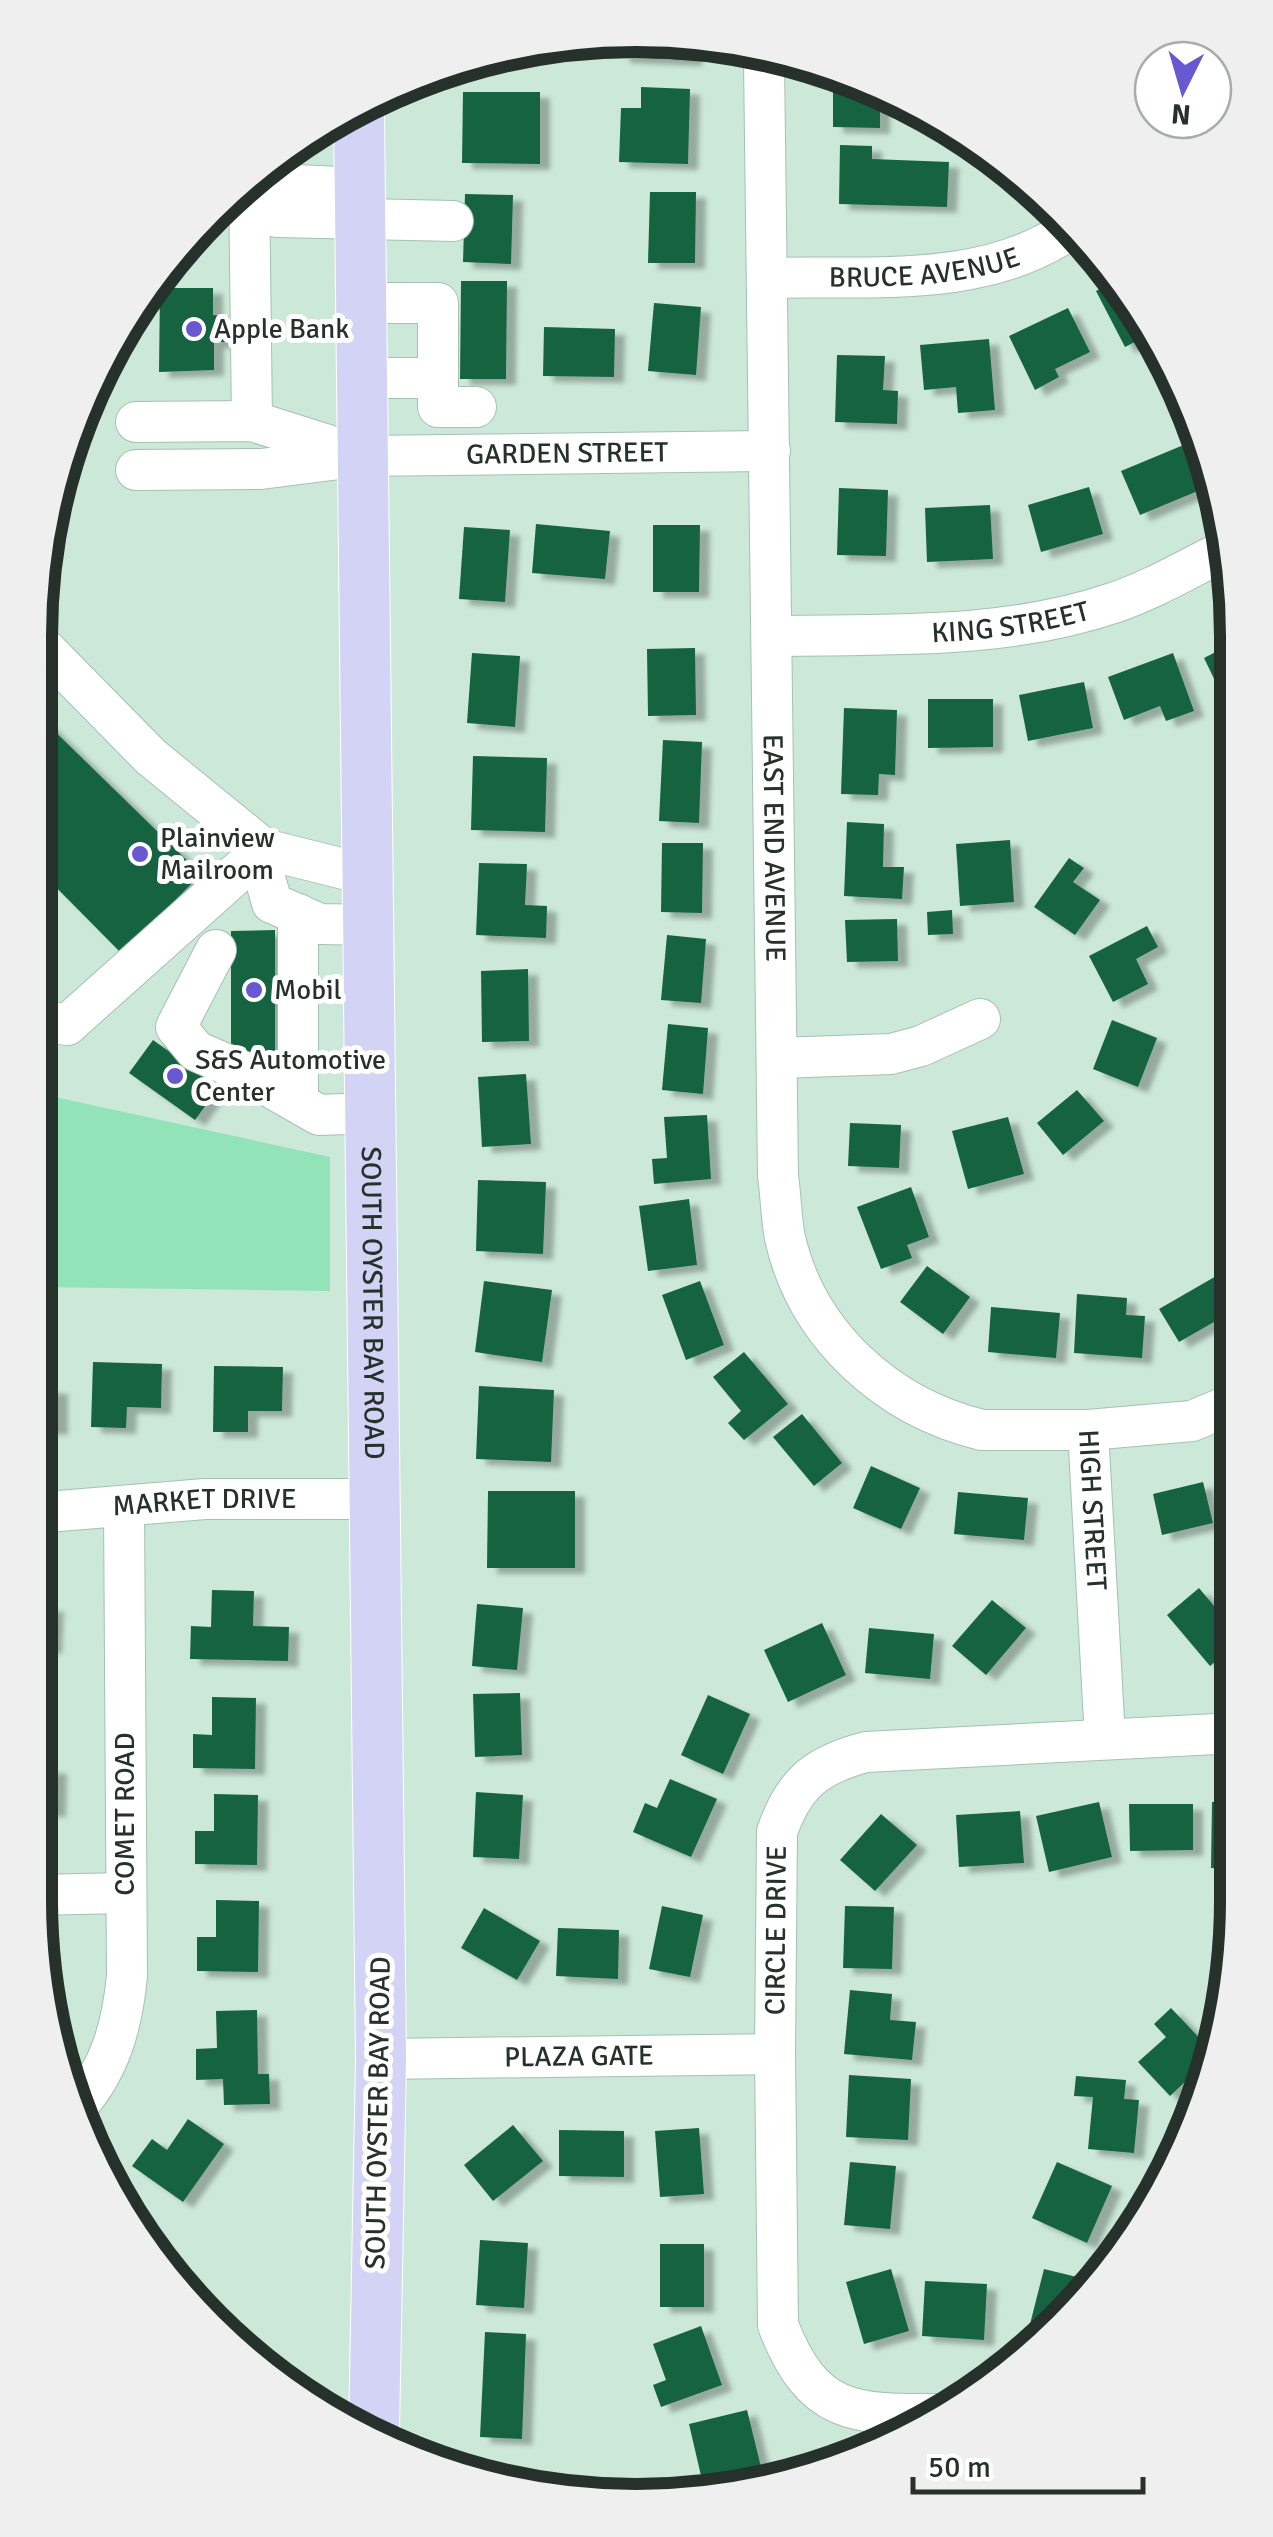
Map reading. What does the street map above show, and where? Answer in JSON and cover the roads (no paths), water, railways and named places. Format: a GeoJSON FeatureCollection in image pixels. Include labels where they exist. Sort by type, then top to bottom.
{"type":"FeatureCollection","features":[{"type":"Feature","properties":{"kind":"main road","name":"SOUTH OYSTER BAY ROAD"},"geometry":{"type":"LineString","coordinates":[[359,123],[381,2058],[374,2422]]}},
{"type":"Feature","properties":{"kind":"street","name":"EAST END AVENUE"},"geometry":{"type":"LineString","coordinates":[[764,67],[778,1176],[786,1239],[806,1295],[842,1349],[890,1392],[928,1412],[982,1430],[1088,1430]]}},
{"type":"Feature","properties":{"kind":"street"},"geometry":{"type":"LineString","coordinates":[[263,187],[276,184],[452,221]]}},
{"type":"Feature","properties":{"kind":"street"},"geometry":{"type":"LineString","coordinates":[[249,199],[252,421]]}},
{"type":"Feature","properties":{"kind":"street","name":"BRUCE AVENUE"},"geometry":{"type":"LineString","coordinates":[[767,278],[942,274],[1000,264],[1061,236]]}},
{"type":"Feature","properties":{"kind":"street"},"geometry":{"type":"LineString","coordinates":[[361,303],[438,304],[438,406],[476,407]]}},
{"type":"Feature","properties":{"kind":"street"},"geometry":{"type":"LineString","coordinates":[[362,378],[438,378]]}},
{"type":"Feature","properties":{"kind":"street"},"geometry":{"type":"LineString","coordinates":[[136,422],[252,421],[363,456]]}},
{"type":"Feature","properties":{"kind":"street","name":"GARDEN STREET"},"geometry":{"type":"LineString","coordinates":[[363,456],[770,450]]}},
{"type":"Feature","properties":{"kind":"street"},"geometry":{"type":"LineString","coordinates":[[136,470],[260,469],[363,456]]}},
{"type":"Feature","properties":{"kind":"street","name":"KING STREET"},"geometry":{"type":"LineString","coordinates":[[773,636],[960,632],[1034,624],[1115,603],[1215,555]]}},
{"type":"Feature","properties":{"kind":"street"},"geometry":{"type":"LineString","coordinates":[[52,656],[152,757],[264,849],[368,874]]}},
{"type":"Feature","properties":{"kind":"street"},"geometry":{"type":"LineString","coordinates":[[264,849],[265,878],[272,903],[320,924],[369,924]]}},
{"type":"Feature","properties":{"kind":"street"},"geometry":{"type":"LineString","coordinates":[[52,1022],[68,1024],[264,849]]}},
{"type":"Feature","properties":{"kind":"street"},"geometry":{"type":"LineString","coordinates":[[298,914],[298,1102]]}},
{"type":"Feature","properties":{"kind":"street"},"geometry":{"type":"LineString","coordinates":[[216,950],[176,1027],[196,1051],[244,1072],[319,1114],[371,1114]]}},
{"type":"Feature","properties":{"kind":"street"},"geometry":{"type":"LineString","coordinates":[[779,1058],[891,1054],[921,1046],[980,1019]]}},
{"type":"Feature","properties":{"kind":"street","name":"HIGH STREET"},"geometry":{"type":"LineString","coordinates":[[1105,1740],[1088,1430],[1192,1421],[1220,1409]]}},
{"type":"Feature","properties":{"kind":"street","name":"MARKET DRIVE"},"geometry":{"type":"LineString","coordinates":[[52,1512],[205,1499],[375,1499]]}},
{"type":"Feature","properties":{"kind":"street","name":"COMET ROAD"},"geometry":{"type":"LineString","coordinates":[[86,2095],[106,2068],[122,2020],[127,1976],[124,1506]]}},
{"type":"Feature","properties":{"kind":"street","name":"CIRCLE DRIVE"},"geometry":{"type":"LineString","coordinates":[[913,2414],[845,2408],[808,2382],[789,2354],[778,2325],[774,2054],[777,1832],[786,1804],[809,1776],[839,1759],[866,1752],[1220,1734]]}},
{"type":"Feature","properties":{"kind":"street"},"geometry":{"type":"LineString","coordinates":[[52,1895],[126,1893]]}},
{"type":"Feature","properties":{"kind":"street","name":"PLAZA GATE"},"geometry":{"type":"LineString","coordinates":[[381,2058],[774,2054]]}},
{"type":"Feature","properties":{"kind":"place","name":"Apple Bank"},"geometry":{"type":"Point","coordinates":[194,329]}},
{"type":"Feature","properties":{"kind":"place","name":"Plainview Mailroom"},"geometry":{"type":"Point","coordinates":[140,854]}},
{"type":"Feature","properties":{"kind":"place","name":"Mobil"},"geometry":{"type":"Point","coordinates":[254,990]}},
{"type":"Feature","properties":{"kind":"place","name":"S&S Automotive Center"},"geometry":{"type":"Point","coordinates":[175,1076]}}]}
